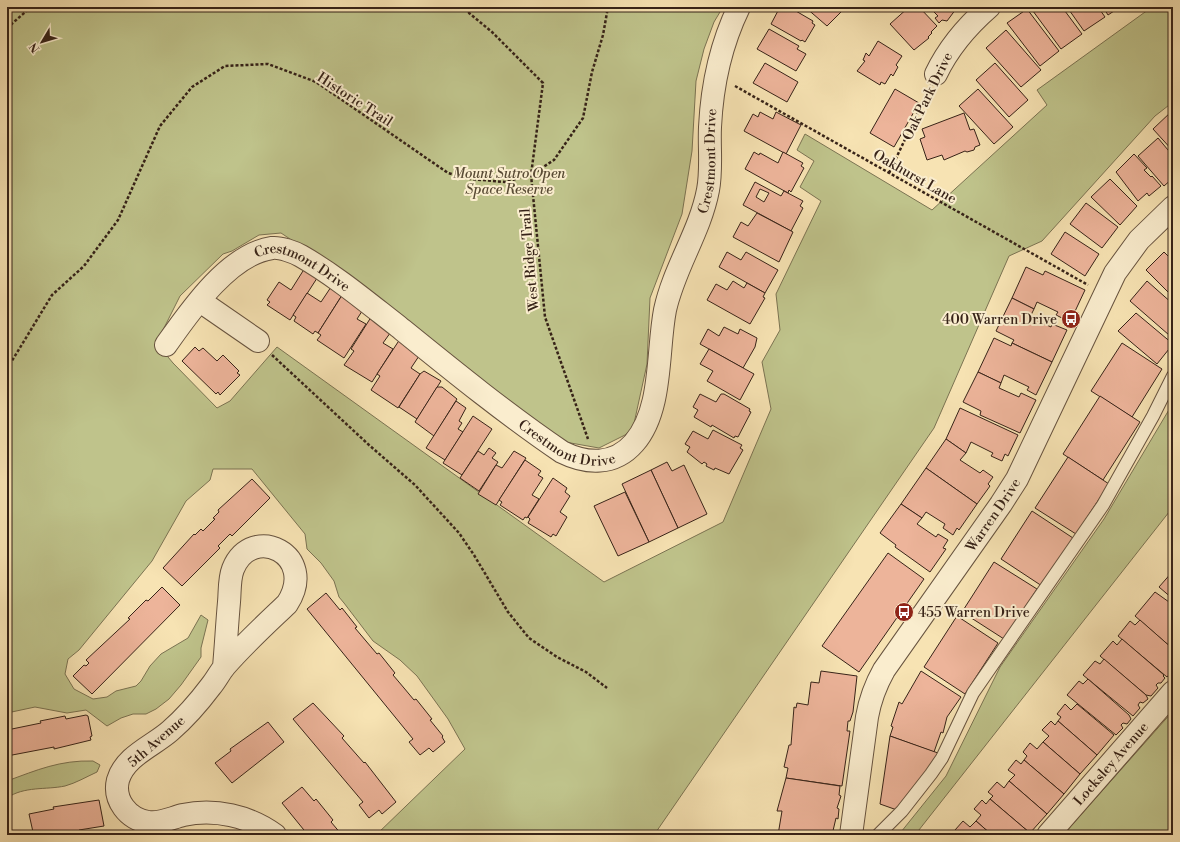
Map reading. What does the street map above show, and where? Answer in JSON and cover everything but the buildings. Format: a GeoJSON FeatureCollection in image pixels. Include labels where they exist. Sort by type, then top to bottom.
{"type":"FeatureCollection","features":[{"type":"Feature","properties":{"kind":"street","name":"Crestmont Drive"},"geometry":{"type":"LineString","coordinates":[[166,345],[200,301],[227,271],[247,256],[259,251],[275,248],[300,255],[367,302],[550,444],[574,458],[596,462],[616,456],[634,444],[640,435],[651,410],[658,378],[661,337],[667,302],[700,219],[708,189],[710,125],[717,75],[728,29],[739,7]]}},
{"type":"Feature","properties":{"kind":"street","name":"Oak Park Drive"},"geometry":{"type":"LineString","coordinates":[[936,74],[951,47],[961,33],[988,7]]}},
{"type":"Feature","properties":{"kind":"street","name":"Warren Drive"},"geometry":{"type":"LineString","coordinates":[[851,835],[867,717],[870,700],[876,685],[884,670],[997,510],[1017,479],[1034,447],[1104,294],[1127,255],[1153,225],[1173,207]]}},
{"type":"Feature","properties":{"kind":"street"},"geometry":{"type":"LineString","coordinates":[[200,301],[258,341]]}},
{"type":"Feature","properties":{"kind":"street","name":"5th Avenue"},"geometry":{"type":"LineString","coordinates":[[224,667],[233,569],[244,553],[253,548],[264,546],[274,548],[286,554],[293,564],[296,575],[293,595],[287,604],[224,667],[212,685],[182,720],[131,760],[122,770],[118,780],[117,791],[119,801],[132,815],[148,822],[156,823],[195,813],[220,814],[246,819],[275,835]]}},
{"type":"Feature","properties":{"kind":"street","name":"Locksley Avenue"},"geometry":{"type":"LineString","coordinates":[[1048,835],[1173,692]]}},
{"type":"Feature","properties":{"kind":"lane"},"geometry":{"type":"LineString","coordinates":[[878,835],[902,811],[942,758],[973,693],[1102,504],[1149,422],[1173,376]]}},
{"type":"Feature","properties":{"kind":"path"},"geometry":{"type":"LineString","coordinates":[[7,28],[31,7]]}},
{"type":"Feature","properties":{"kind":"path","name":"West Ridge Trail"},"geometry":{"type":"LineString","coordinates":[[469,7],[469,13],[492,32],[542,83],[531,175],[544,317],[596,462]]}},
{"type":"Feature","properties":{"kind":"path","name":"Historic Trail"},"geometry":{"type":"LineString","coordinates":[[7,369],[52,295],[84,266],[118,220],[160,126],[192,87],[225,66],[268,64],[316,82],[448,173],[470,179],[505,182],[531,175],[554,160],[582,118],[592,72],[603,35],[608,7]]}},
{"type":"Feature","properties":{"kind":"path","name":"Oak Park Drive"},"geometry":{"type":"LineString","coordinates":[[889,173],[936,74]]}},
{"type":"Feature","properties":{"kind":"path","name":"Oakhurst Lane"},"geometry":{"type":"LineString","coordinates":[[717,75],[1104,294]]}},
{"type":"Feature","properties":{"kind":"path"},"geometry":{"type":"LineString","coordinates":[[258,341],[340,419],[420,490],[463,539],[508,612],[529,638],[557,657],[586,672],[607,688]]}},
{"type":"Feature","properties":{"kind":"green space","name":"Mount Sutro Open Space Reserve"},"geometry":{"type":"Polygon","coordinates":[[[7,7],[723,7],[714,22],[704,49],[696,81],[692,151],[682,214],[650,298],[647,364],[633,428],[625,435],[599,448],[565,442],[494,393],[364,288],[281,233],[259,235],[232,251],[223,254],[180,296],[160,336],[168,357],[217,408],[230,401],[277,347],[604,582],[723,522],[771,409],[762,362],[780,330],[776,294],[821,201],[800,187],[814,161],[797,150],[805,134],[932,210],[1047,105],[1037,90],[1152,7],[1173,7],[1173,102],[1155,116],[1042,241],[1009,256],[934,428],[654,835],[376,835],[465,749],[448,719],[417,676],[400,660],[373,641],[339,597],[334,581],[321,563],[307,549],[305,534],[252,469],[213,469],[210,480],[186,501],[152,561],[79,650],[68,659],[65,674],[74,689],[93,699],[107,697],[116,691],[136,686],[141,681],[150,666],[161,654],[188,638],[201,615],[208,620],[201,648],[201,657],[169,699],[156,709],[146,714],[133,714],[121,718],[107,726],[86,710],[67,713],[35,707],[7,713],[7,7]]]}},
{"type":"Feature","properties":{"kind":"green space"},"geometry":{"type":"Polygon","coordinates":[[[1173,403],[1173,507],[915,835],[895,835],[901,832],[946,776],[1000,667],[1104,519],[1173,403]]]}},
{"type":"Feature","properties":{"kind":"green space"},"geometry":{"type":"Polygon","coordinates":[[[1173,711],[1173,835],[1063,835],[1173,711]]]}},
{"type":"Feature","properties":{"kind":"green space"},"geometry":{"type":"Polygon","coordinates":[[[93,761],[100,765],[97,772],[77,782],[65,786],[28,790],[14,794],[7,798],[7,781],[59,764],[93,761]]]}},
{"type":"Feature","properties":{"kind":"place","name":"400 Warren Drive"},"geometry":{"type":"Point","coordinates":[1071,319]}},
{"type":"Feature","properties":{"kind":"place","name":"455 Warren Drive"},"geometry":{"type":"Point","coordinates":[904,612]}}]}
